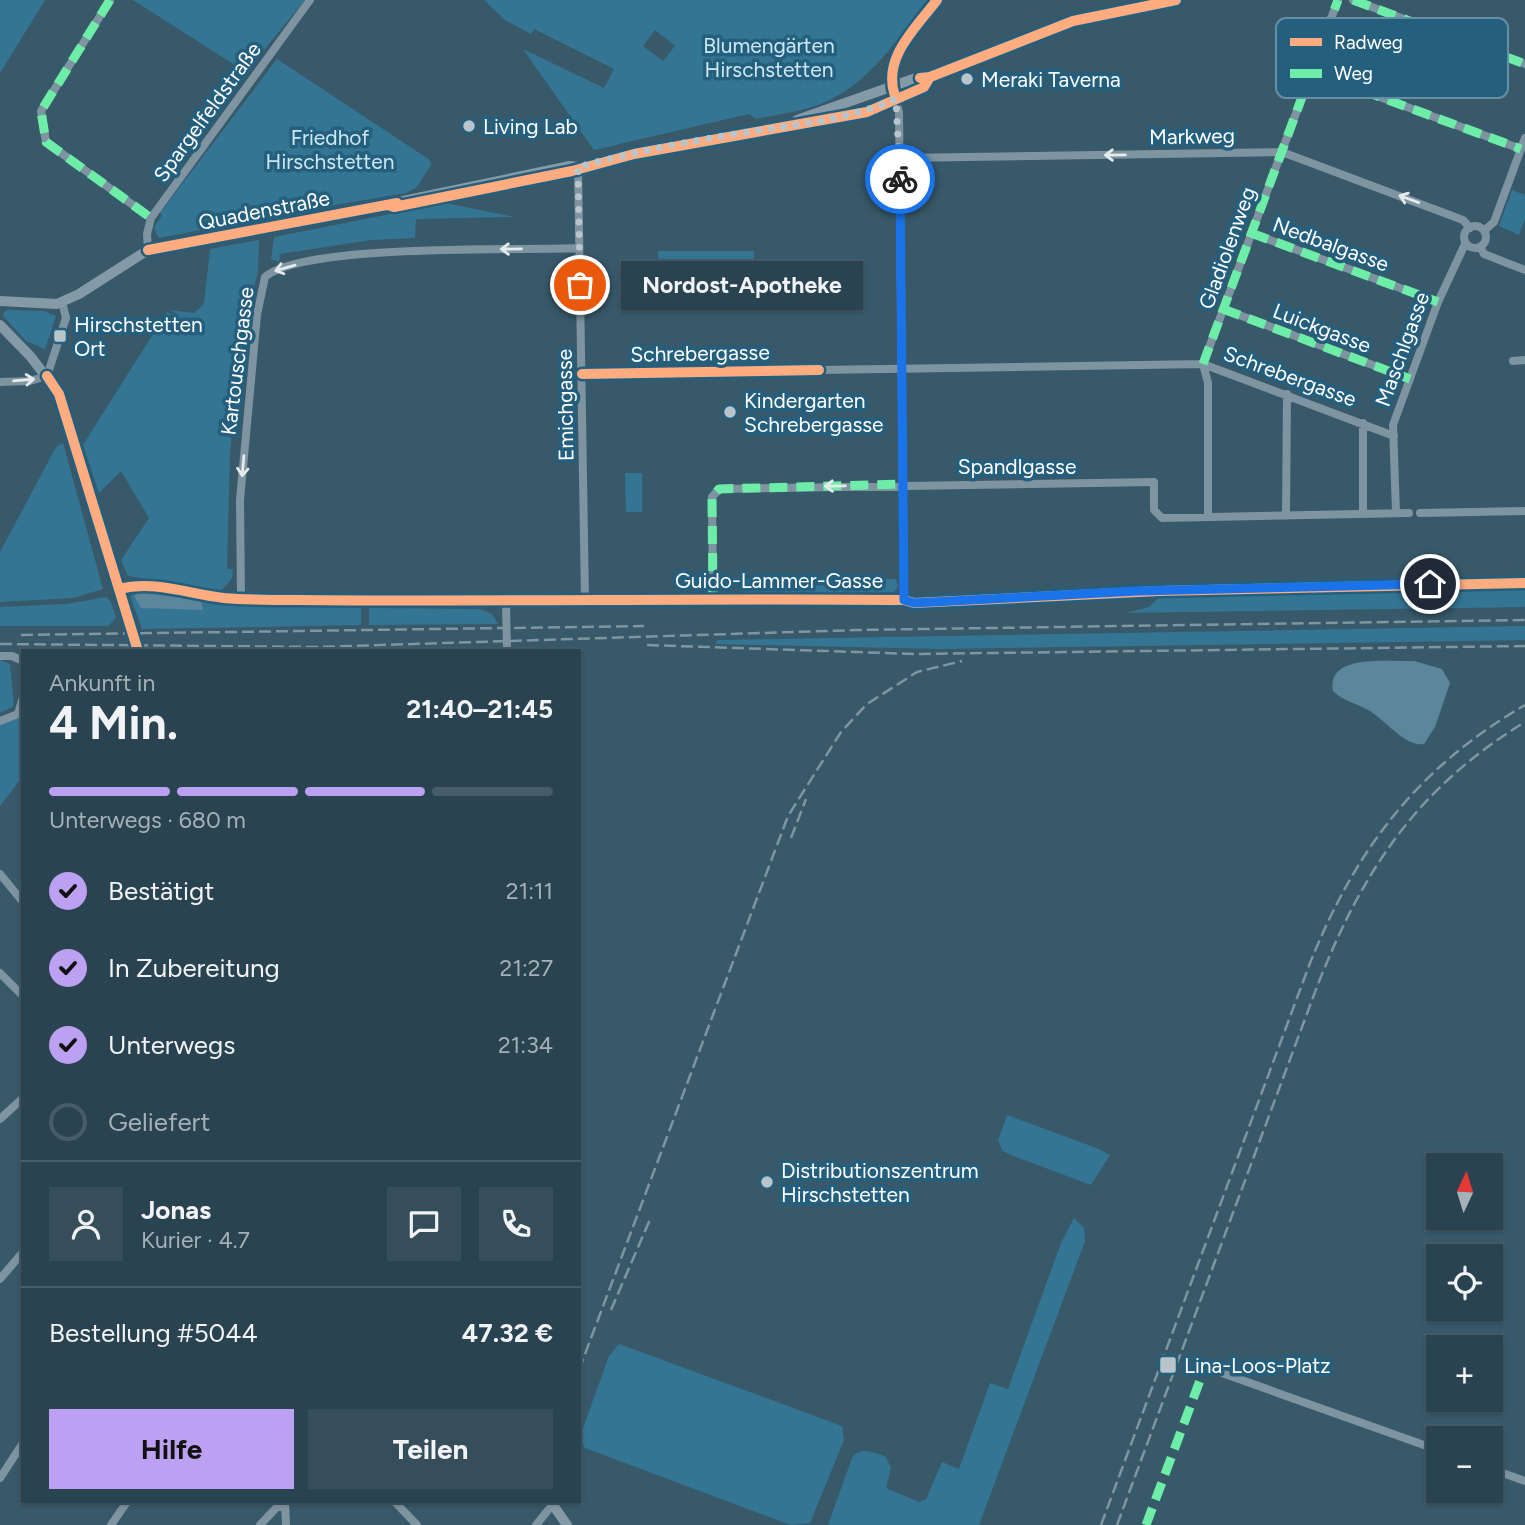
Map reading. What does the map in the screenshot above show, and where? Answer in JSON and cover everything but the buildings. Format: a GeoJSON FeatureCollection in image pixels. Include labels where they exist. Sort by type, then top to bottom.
{"type":"FeatureCollection","features":[{"type":"Feature","properties":{"kind":"street"},"geometry":{"type":"LineString","coordinates":[[110,0],[41,111],[46,142],[151,218],[147,234],[148,250]]}},
{"type":"Feature","properties":{"kind":"street","name":"Spargelfeldstraße"},"geometry":{"type":"LineString","coordinates":[[151,218],[310,0]]}},
{"type":"Feature","properties":{"kind":"street"},"geometry":{"type":"LineString","coordinates":[[904,600],[899,158],[894,94],[890,81],[894,57],[937,0]]}},
{"type":"Feature","properties":{"kind":"street","name":"Quadenstraße"},"geometry":{"type":"LineString","coordinates":[[62,302],[148,250],[387,205],[569,166],[578,167],[760,130],[867,112],[894,94],[924,87],[930,77],[1062,25],[1176,0]]}},
{"type":"Feature","properties":{"kind":"street","name":"Gladiolenweg"},"geometry":{"type":"LineString","coordinates":[[1332,18],[1338,0]]}},
{"type":"Feature","properties":{"kind":"street"},"geometry":{"type":"LineString","coordinates":[[1353,0],[1401,18]]}},
{"type":"Feature","properties":{"kind":"street"},"geometry":{"type":"LineString","coordinates":[[1508,58],[1525,64]]}},
{"type":"Feature","properties":{"kind":"street","name":"Gladiolenweg"},"geometry":{"type":"LineString","coordinates":[[1202,364],[1302,98]]}},
{"type":"Feature","properties":{"kind":"street"},"geometry":{"type":"LineString","coordinates":[[1383,98],[1521,149]]}},
{"type":"Feature","properties":{"kind":"street"},"geometry":{"type":"LineString","coordinates":[[1525,138],[1494,222],[1486,229],[1470,228],[1464,236],[1465,244],[1480,247],[1484,254],[1525,270]]}},
{"type":"Feature","properties":{"kind":"street","name":"Markweg"},"geometry":{"type":"LineString","coordinates":[[899,158],[1282,152],[1463,219],[1470,228]]}},
{"type":"Feature","properties":{"kind":"street","name":"Emichgasse"},"geometry":{"type":"LineString","coordinates":[[578,167],[585,600]]}},
{"type":"Feature","properties":{"kind":"street"},"geometry":{"type":"LineString","coordinates":[[1480,247],[1486,240],[1486,229]]}},
{"type":"Feature","properties":{"kind":"street","name":"Nedbalgasse"},"geometry":{"type":"LineString","coordinates":[[1251,233],[1438,302]]}},
{"type":"Feature","properties":{"kind":"street","name":"Maschlgasse"},"geometry":{"type":"LineString","coordinates":[[1396,513],[1393,425],[1438,302],[1465,244]]}},
{"type":"Feature","properties":{"kind":"street","name":"Kartouschgasse"},"geometry":{"type":"LineString","coordinates":[[241,599],[240,500],[257,315],[265,277],[285,267],[355,255],[579,248]]}},
{"type":"Feature","properties":{"kind":"street"},"geometry":{"type":"LineString","coordinates":[[0,301],[62,302],[66,318],[47,376]]}},
{"type":"Feature","properties":{"kind":"street","name":"Luickgasse"},"geometry":{"type":"LineString","coordinates":[[1223,309],[1410,379]]}},
{"type":"Feature","properties":{"kind":"street"},"geometry":{"type":"LineString","coordinates":[[0,325],[47,376],[59,394],[137,649]]}},
{"type":"Feature","properties":{"kind":"street"},"geometry":{"type":"LineString","coordinates":[[1513,361],[1525,360]]}},
{"type":"Feature","properties":{"kind":"street"},"geometry":{"type":"LineString","coordinates":[[1202,364],[1208,383],[1209,517]]}},
{"type":"Feature","properties":{"kind":"street","name":"Schrebergasse"},"geometry":{"type":"LineString","coordinates":[[819,370],[1202,364],[1394,436]]}},
{"type":"Feature","properties":{"kind":"street"},"geometry":{"type":"LineString","coordinates":[[0,382],[30,381],[47,376]]}},
{"type":"Feature","properties":{"kind":"street"},"geometry":{"type":"LineString","coordinates":[[1286,516],[1287,394]]}},
{"type":"Feature","properties":{"kind":"street"},"geometry":{"type":"LineString","coordinates":[[1363,423],[1363,514]]}},
{"type":"Feature","properties":{"kind":"street","name":"Spandlgasse"},"geometry":{"type":"LineString","coordinates":[[713,598],[712,497],[719,489],[1154,482],[1154,510],[1160,517],[1409,513]]}},
{"type":"Feature","properties":{"kind":"street"},"geometry":{"type":"LineString","coordinates":[[1420,513],[1525,511]]}},
{"type":"Feature","properties":{"kind":"street","name":"Guido-Lammer-Gasse"},"geometry":{"type":"LineString","coordinates":[[119,589],[135,585],[159,586],[241,599],[506,603],[713,598],[904,600],[914,603],[1149,591],[1525,583]]}},
{"type":"Feature","properties":{"kind":"street"},"geometry":{"type":"LineString","coordinates":[[506,603],[507,649]]}},
{"type":"Feature","properties":{"kind":"street"},"geometry":{"type":"LineString","coordinates":[[0,656],[12,656],[21,660]]}},
{"type":"Feature","properties":{"kind":"street"},"geometry":{"type":"LineString","coordinates":[[0,721],[20,713]]}},
{"type":"Feature","properties":{"kind":"street"},"geometry":{"type":"LineString","coordinates":[[0,874],[21,900]]}},
{"type":"Feature","properties":{"kind":"street"},"geometry":{"type":"LineString","coordinates":[[0,973],[21,994]]}},
{"type":"Feature","properties":{"kind":"street"},"geometry":{"type":"LineString","coordinates":[[0,1119],[21,1100]]}},
{"type":"Feature","properties":{"kind":"street"},"geometry":{"type":"LineString","coordinates":[[0,1279],[21,1254]]}},
{"type":"Feature","properties":{"kind":"street"},"geometry":{"type":"LineString","coordinates":[[1205,1367],[1426,1446]]}},
{"type":"Feature","properties":{"kind":"street"},"geometry":{"type":"LineString","coordinates":[[0,1478],[21,1446]]}},
{"type":"Feature","properties":{"kind":"street"},"geometry":{"type":"LineString","coordinates":[[1503,1473],[1525,1481]]}},
{"type":"Feature","properties":{"kind":"street"},"geometry":{"type":"LineString","coordinates":[[111,1525],[126,1503]]}},
{"type":"Feature","properties":{"kind":"street"},"geometry":{"type":"LineString","coordinates":[[260,1525],[277,1507],[285,1503],[286,1525]]}},
{"type":"Feature","properties":{"kind":"street"},"geometry":{"type":"LineString","coordinates":[[396,1503],[417,1525]]}},
{"type":"Feature","properties":{"kind":"street"},"geometry":{"type":"LineString","coordinates":[[536,1525],[552,1503],[567,1525]]}},
{"type":"Feature","properties":{"kind":"green space"},"geometry":{"type":"Polygon","coordinates":[[[0,0],[45,0],[0,73],[0,0]]]}},
{"type":"Feature","properties":{"kind":"green space"},"geometry":{"type":"Polygon","coordinates":[[[133,0],[305,0],[246,72],[133,0]]]}},
{"type":"Feature","properties":{"kind":"green space","name":"Blumengärten Hirschstetten"},"geometry":{"type":"Polygon","coordinates":[[[484,0],[927,0],[877,64],[846,90],[829,100],[796,111],[756,119],[749,114],[594,150],[523,49],[604,88],[614,69],[534,29],[531,34],[505,20],[484,0]],[[655,30],[643,46],[663,61],[675,46],[655,30]]]}},
{"type":"Feature","properties":{"kind":"green space","name":"Friedhof Hirschstetten"},"geometry":{"type":"Polygon","coordinates":[[[277,59],[430,160],[431,165],[416,188],[406,193],[328,206],[314,192],[299,211],[159,238],[154,228],[162,215],[160,213],[277,59]]]}},
{"type":"Feature","properties":{"kind":"green space"},"geometry":{"type":"Polygon","coordinates":[[[1512,190],[1525,195],[1525,219],[1519,235],[1499,226],[1512,190]]]}},
{"type":"Feature","properties":{"kind":"green space"},"geometry":{"type":"Polygon","coordinates":[[[446,203],[514,217],[416,219],[415,238],[371,240],[280,254],[279,262],[271,259],[274,237],[446,203]]]}},
{"type":"Feature","properties":{"kind":"green space"},"geometry":{"type":"Polygon","coordinates":[[[259,240],[258,271],[253,293],[246,292],[230,453],[227,569],[233,569],[232,578],[223,589],[216,591],[128,576],[121,560],[149,518],[121,471],[99,493],[83,445],[167,312],[175,316],[177,314],[169,310],[194,313],[204,304],[210,249],[259,240]]]}},
{"type":"Feature","properties":{"kind":"green space"},"geometry":{"type":"Polygon","coordinates":[[[658,251],[754,251],[753,307],[660,307],[658,251]]]}},
{"type":"Feature","properties":{"kind":"green space"},"geometry":{"type":"Polygon","coordinates":[[[7,310],[44,311],[56,316],[45,349],[26,341],[4,317],[3,313],[7,310]]]}},
{"type":"Feature","properties":{"kind":"green space"},"geometry":{"type":"Polygon","coordinates":[[[63,443],[103,589],[73,598],[0,602],[0,552],[56,447],[63,443]]]}},
{"type":"Feature","properties":{"kind":"green space"},"geometry":{"type":"Polygon","coordinates":[[[625,473],[642,473],[642,512],[626,512],[625,473]]]}},
{"type":"Feature","properties":{"kind":"green space"},"geometry":{"type":"Polygon","coordinates":[[[741,579],[896,579],[898,587],[894,592],[742,594],[741,579]]]}},
{"type":"Feature","properties":{"kind":"green space"},"geometry":{"type":"Polygon","coordinates":[[[1525,588],[1525,607],[1126,613],[1149,607],[1163,594],[1525,588]]]}},
{"type":"Feature","properties":{"kind":"green space"},"geometry":{"type":"Polygon","coordinates":[[[138,591],[152,591],[223,604],[361,608],[361,625],[142,629],[130,596],[138,591]]]}},
{"type":"Feature","properties":{"kind":"green space"},"geometry":{"type":"Polygon","coordinates":[[[107,597],[116,618],[108,626],[0,626],[0,607],[66,604],[107,597]]]}},
{"type":"Feature","properties":{"kind":"green space"},"geometry":{"type":"Polygon","coordinates":[[[369,608],[479,609],[492,614],[498,624],[369,625],[369,608]]]}},
{"type":"Feature","properties":{"kind":"green space"},"geometry":{"type":"Polygon","coordinates":[[[1525,626],[1525,640],[942,649],[716,644],[717,640],[1525,626]]]}},
{"type":"Feature","properties":{"kind":"green space"},"geometry":{"type":"Polygon","coordinates":[[[0,660],[10,664],[14,706],[0,713],[0,660]]]}},
{"type":"Feature","properties":{"kind":"green space"},"geometry":{"type":"Polygon","coordinates":[[[21,717],[21,779],[0,806],[0,723],[21,717]]]}},
{"type":"Feature","properties":{"kind":"green space"},"geometry":{"type":"Polygon","coordinates":[[[1007,1115],[1110,1155],[1091,1185],[1013,1156],[1003,1151],[998,1141],[1007,1115]]]}},
{"type":"Feature","properties":{"kind":"green space"},"geometry":{"type":"Polygon","coordinates":[[[1074,1218],[1084,1228],[1085,1241],[979,1525],[828,1525],[852,1458],[859,1452],[872,1452],[886,1457],[891,1468],[886,1488],[919,1502],[926,1499],[942,1462],[959,1469],[990,1383],[1008,1389],[1061,1243],[1074,1218]]]}},
{"type":"Feature","properties":{"kind":"green space"},"geometry":{"type":"Polygon","coordinates":[[[619,1344],[842,1426],[844,1440],[810,1523],[791,1525],[585,1448],[581,1441],[582,1431],[609,1356],[619,1344]]]}},
{"type":"Feature","properties":{"kind":"shaded area"},"geometry":{"type":"Polygon","coordinates":[[[139,592],[201,601],[203,610],[141,608],[134,596],[139,592]]]}},
{"type":"Feature","properties":{"kind":"shaded area"},"geometry":{"type":"Polygon","coordinates":[[[1376,661],[1414,661],[1442,669],[1450,683],[1435,727],[1424,744],[1409,741],[1374,714],[1333,691],[1333,679],[1339,670],[1349,665],[1376,661]]]}},
{"type":"Feature","properties":{"kind":"railway"},"geometry":{"type":"LineString","coordinates":[[0,644],[318,647],[857,630],[1525,620]]}},
{"type":"Feature","properties":{"kind":"railway"},"geometry":{"type":"LineString","coordinates":[[21,635],[644,626]]}},
{"type":"Feature","properties":{"kind":"railway"},"geometry":{"type":"LineString","coordinates":[[647,645],[915,654],[1525,646]]}},
{"type":"Feature","properties":{"kind":"railway"},"geometry":{"type":"LineString","coordinates":[[581,1365],[788,816],[841,732],[867,704],[917,672],[962,661]]}},
{"type":"Feature","properties":{"kind":"railway"},"geometry":{"type":"LineString","coordinates":[[1101,1525],[1310,963],[1348,883],[1394,815],[1422,784],[1487,729],[1525,705]]}},
{"type":"Feature","properties":{"kind":"railway"},"geometry":{"type":"LineString","coordinates":[[1117,1525],[1318,984],[1354,904],[1375,868],[1424,803],[1487,747],[1525,722]]}},
{"type":"Feature","properties":{"kind":"railway"},"geometry":{"type":"LineString","coordinates":[[791,838],[806,799]]}},
{"type":"Feature","properties":{"kind":"railway"},"geometry":{"type":"LineString","coordinates":[[611,1310],[651,1217]]}},
{"type":"Feature","properties":{"kind":"marked path"},"geometry":{"type":"LineString","coordinates":[[110,0],[41,111],[46,142],[151,218]]}},
{"type":"Feature","properties":{"kind":"marked path"},"geometry":{"type":"LineString","coordinates":[[1331,18],[1338,0]]}},
{"type":"Feature","properties":{"kind":"marked path"},"geometry":{"type":"LineString","coordinates":[[1353,0],[1401,18]]}},
{"type":"Feature","properties":{"kind":"marked path"},"geometry":{"type":"LineString","coordinates":[[1508,58],[1525,64]]}},
{"type":"Feature","properties":{"kind":"marked path"},"geometry":{"type":"LineString","coordinates":[[1203,364],[1302,98]]}},
{"type":"Feature","properties":{"kind":"marked path"},"geometry":{"type":"LineString","coordinates":[[1383,98],[1521,149]]}},
{"type":"Feature","properties":{"kind":"marked path"},"geometry":{"type":"LineString","coordinates":[[1251,233],[1438,302]]}},
{"type":"Feature","properties":{"kind":"marked path"},"geometry":{"type":"LineString","coordinates":[[1223,309],[1410,379]]}},
{"type":"Feature","properties":{"kind":"marked path"},"geometry":{"type":"LineString","coordinates":[[713,598],[712,497],[719,489],[903,484]]}},
{"type":"Feature","properties":{"kind":"marked path"},"geometry":{"type":"LineString","coordinates":[[1146,1525],[1205,1367]]}},
{"type":"Feature","properties":{"kind":"cycle path"},"geometry":{"type":"LineString","coordinates":[[895,96],[892,82],[897,57],[911,33],[937,0]]}},
{"type":"Feature","properties":{"kind":"cycle path"},"geometry":{"type":"LineString","coordinates":[[920,78],[930,77],[1073,21],[1176,0]]}},
{"type":"Feature","properties":{"kind":"cycle path"},"geometry":{"type":"LineString","coordinates":[[388,205],[394,207],[572,171],[634,154],[867,112],[924,87],[930,77]]}},
{"type":"Feature","properties":{"kind":"cycle path"},"geometry":{"type":"LineString","coordinates":[[148,250],[397,203]]}},
{"type":"Feature","properties":{"kind":"cycle path"},"geometry":{"type":"LineString","coordinates":[[582,374],[819,370]]}},
{"type":"Feature","properties":{"kind":"cycle path"},"geometry":{"type":"LineString","coordinates":[[47,376],[59,394],[137,649]]}},
{"type":"Feature","properties":{"kind":"cycle path"},"geometry":{"type":"LineString","coordinates":[[119,589],[159,587],[224,598],[261,600],[904,600],[914,603],[1159,591],[1525,583]]}},
{"type":"Feature","properties":{"kind":"way so far"},"geometry":{"type":"LineString","coordinates":[[580,285],[578,167],[760,130],[821,122],[867,112],[896,99],[899,112],[900,179]]}},
{"type":"Feature","properties":{"kind":"place","name":"Meraki Taverna"},"geometry":{"type":"Point","coordinates":[967,79]}},
{"type":"Feature","properties":{"kind":"place","name":"Living Lab"},"geometry":{"type":"Point","coordinates":[469,126]}},
{"type":"Feature","properties":{"kind":"place","name":"Nordost-Apotheke"},"geometry":{"type":"Point","coordinates":[580,285]}},
{"type":"Feature","properties":{"kind":"place","name":"Hirschstetten Ort"},"geometry":{"type":"Point","coordinates":[60,336]}},
{"type":"Feature","properties":{"kind":"place","name":"Kindergarten Schrebergasse"},"geometry":{"type":"Point","coordinates":[730,412]}},
{"type":"Feature","properties":{"kind":"place","name":"Distributionszentrum Hirschstetten"},"geometry":{"type":"Point","coordinates":[767,1182]}},
{"type":"Feature","properties":{"kind":"place","name":"Lina-Loos-Platz"},"geometry":{"type":"Point","coordinates":[1168,1365]}},
{"type":"Feature","properties":{"kind":"route"},"geometry":{"type":"LineString","coordinates":[[900,179],[904,600],[914,603],[1138,591],[1430,584]]}}]}
